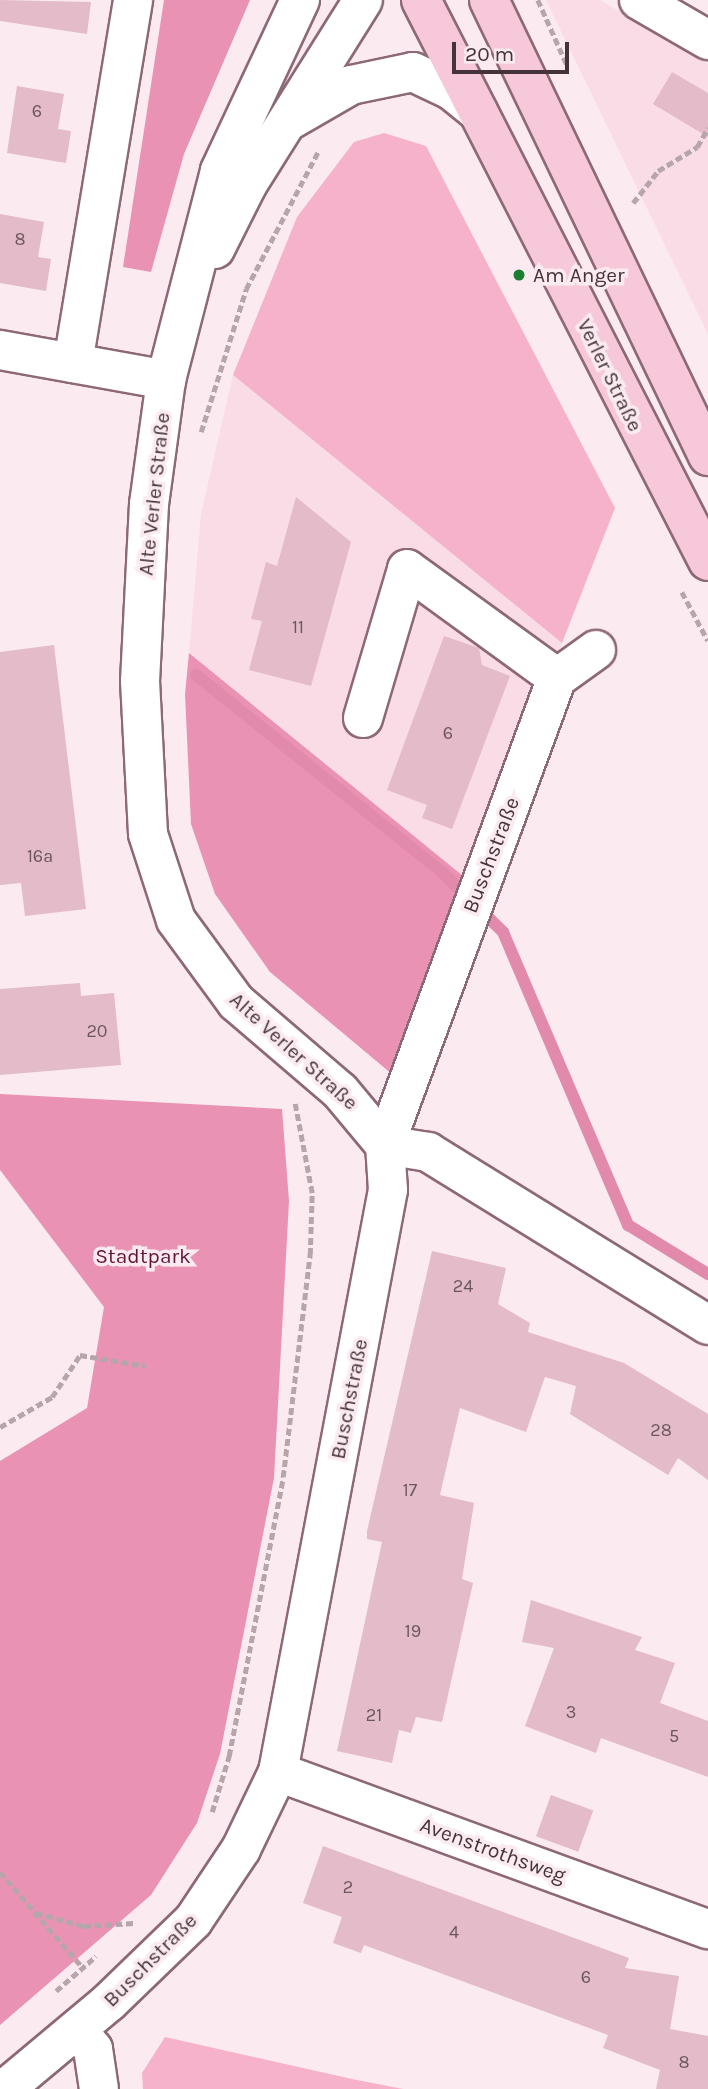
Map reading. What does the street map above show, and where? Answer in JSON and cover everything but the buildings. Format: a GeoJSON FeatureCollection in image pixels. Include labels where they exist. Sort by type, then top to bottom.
{"type":"FeatureCollection","features":[{"type":"Feature","properties":{"kind":"main road","name":"Verler Straße"},"geometry":{"type":"LineString","coordinates":[[421,0],[708,561]]}},
{"type":"Feature","properties":{"kind":"main road"},"geometry":{"type":"LineString","coordinates":[[489,0],[708,456]]}},
{"type":"Feature","properties":{"kind":"street"},"geometry":{"type":"LineString","coordinates":[[73,363],[132,0]]}},
{"type":"Feature","properties":{"kind":"street","name":"Alte Verler Straße"},"geometry":{"type":"LineString","coordinates":[[300,0],[220,171],[166,380],[149,504],[140,681],[148,834],[176,920],[236,1002],[367,1117],[384,1145]]}},
{"type":"Feature","properties":{"kind":"street","name":"Alte Verler Straße"},"geometry":{"type":"LineString","coordinates":[[186,307],[247,185],[363,0]]}},
{"type":"Feature","properties":{"kind":"street"},"geometry":{"type":"LineString","coordinates":[[639,0],[708,40]]}},
{"type":"Feature","properties":{"kind":"street","name":"Alte Verler Straße"},"geometry":{"type":"LineString","coordinates":[[290,120],[351,85],[413,72],[451,90],[478,112]]}},
{"type":"Feature","properties":{"kind":"street"},"geometry":{"type":"LineString","coordinates":[[0,350],[166,380]]}},
{"type":"Feature","properties":{"kind":"street"},"geometry":{"type":"LineString","coordinates":[[363,718],[407,569],[557,678],[596,650]]}},
{"type":"Feature","properties":{"kind":"street","name":"Buschstraße"},"geometry":{"type":"LineString","coordinates":[[5,2089],[109,2002],[193,1921],[241,1849],[278,1772],[388,1190],[384,1145],[557,678]]}},
{"type":"Feature","properties":{"kind":"street"},"geometry":{"type":"LineString","coordinates":[[384,1145],[428,1152],[708,1325]]}},
{"type":"Feature","properties":{"kind":"street","name":"Avenstrothsweg"},"geometry":{"type":"LineString","coordinates":[[278,1772],[708,1929]]}},
{"type":"Feature","properties":{"kind":"street"},"geometry":{"type":"LineString","coordinates":[[77,2030],[93,2049],[99,2089]]}},
{"type":"Feature","properties":{"kind":"path"},"geometry":{"type":"LineString","coordinates":[[633,203],[658,172],[697,146],[708,128]]}},
{"type":"Feature","properties":{"kind":"path"},"geometry":{"type":"LineString","coordinates":[[198,446],[210,393],[247,289],[287,204],[328,140]]}},
{"type":"Feature","properties":{"kind":"path"},"geometry":{"type":"LineString","coordinates":[[0,1427],[52,1397],[80,1355],[145,1366]]}},
{"type":"Feature","properties":{"kind":"path"},"geometry":{"type":"LineString","coordinates":[[211,1815],[229,1756],[283,1477],[293,1387]]}},
{"type":"Feature","properties":{"kind":"path"},"geometry":{"type":"LineString","coordinates":[[0,1872],[83,1967],[109,2002]]}},
{"type":"Feature","properties":{"kind":"path"},"geometry":{"type":"LineString","coordinates":[[35,1913],[84,1926],[134,1923]]}},
{"type":"Feature","properties":{"kind":"path"},"geometry":{"type":"LineString","coordinates":[[124,1932],[142,1916]]}},
{"type":"Feature","properties":{"kind":"path"},"geometry":{"type":"LineString","coordinates":[[83,1967],[103,1950]]}},
{"type":"Feature","properties":{"kind":"shaded area"},"geometry":{"type":"Polygon","coordinates":[[[546,0],[600,0],[708,64],[708,334],[546,0]]]}},
{"type":"Feature","properties":{"kind":"shaded area"},"geometry":{"type":"Polygon","coordinates":[[[384,133],[426,146],[615,508],[562,643],[233,375],[297,217],[354,142],[384,133]]]}},
{"type":"Feature","properties":{"kind":"shaded area"},"geometry":{"type":"Polygon","coordinates":[[[233,375],[562,643],[468,880],[189,653],[201,514],[233,375]]]}},
{"type":"Feature","properties":{"kind":"shaded area"},"geometry":{"type":"Polygon","coordinates":[[[165,2037],[403,2089],[143,2089],[142,2073],[165,2037]]]}},
{"type":"Feature","properties":{"kind":"green space"},"geometry":{"type":"Polygon","coordinates":[[[164,0],[250,0],[184,154],[151,272],[123,267],[164,0]]]}},
{"type":"Feature","properties":{"kind":"green space"},"geometry":{"type":"Polygon","coordinates":[[[189,653],[468,880],[393,1075],[270,972],[215,894],[191,824],[185,694],[189,653]]]}},
{"type":"Feature","properties":{"kind":"green space","name":"Stadtpark"},"geometry":{"type":"Polygon","coordinates":[[[0,1094],[282,1109],[289,1201],[274,1478],[220,1754],[197,1823],[151,1895],[0,2025],[0,1461],[87,1408],[104,1307],[0,1170],[0,1094]]]}},
{"type":"Feature","properties":{"kind":"waterway"},"geometry":{"type":"LineString","coordinates":[[196,675],[441,871],[503,932],[628,1225],[708,1274]]}},
{"type":"Feature","properties":{"kind":"place","name":"Am Anger"},"geometry":{"type":"Point","coordinates":[519,275]}}]}
